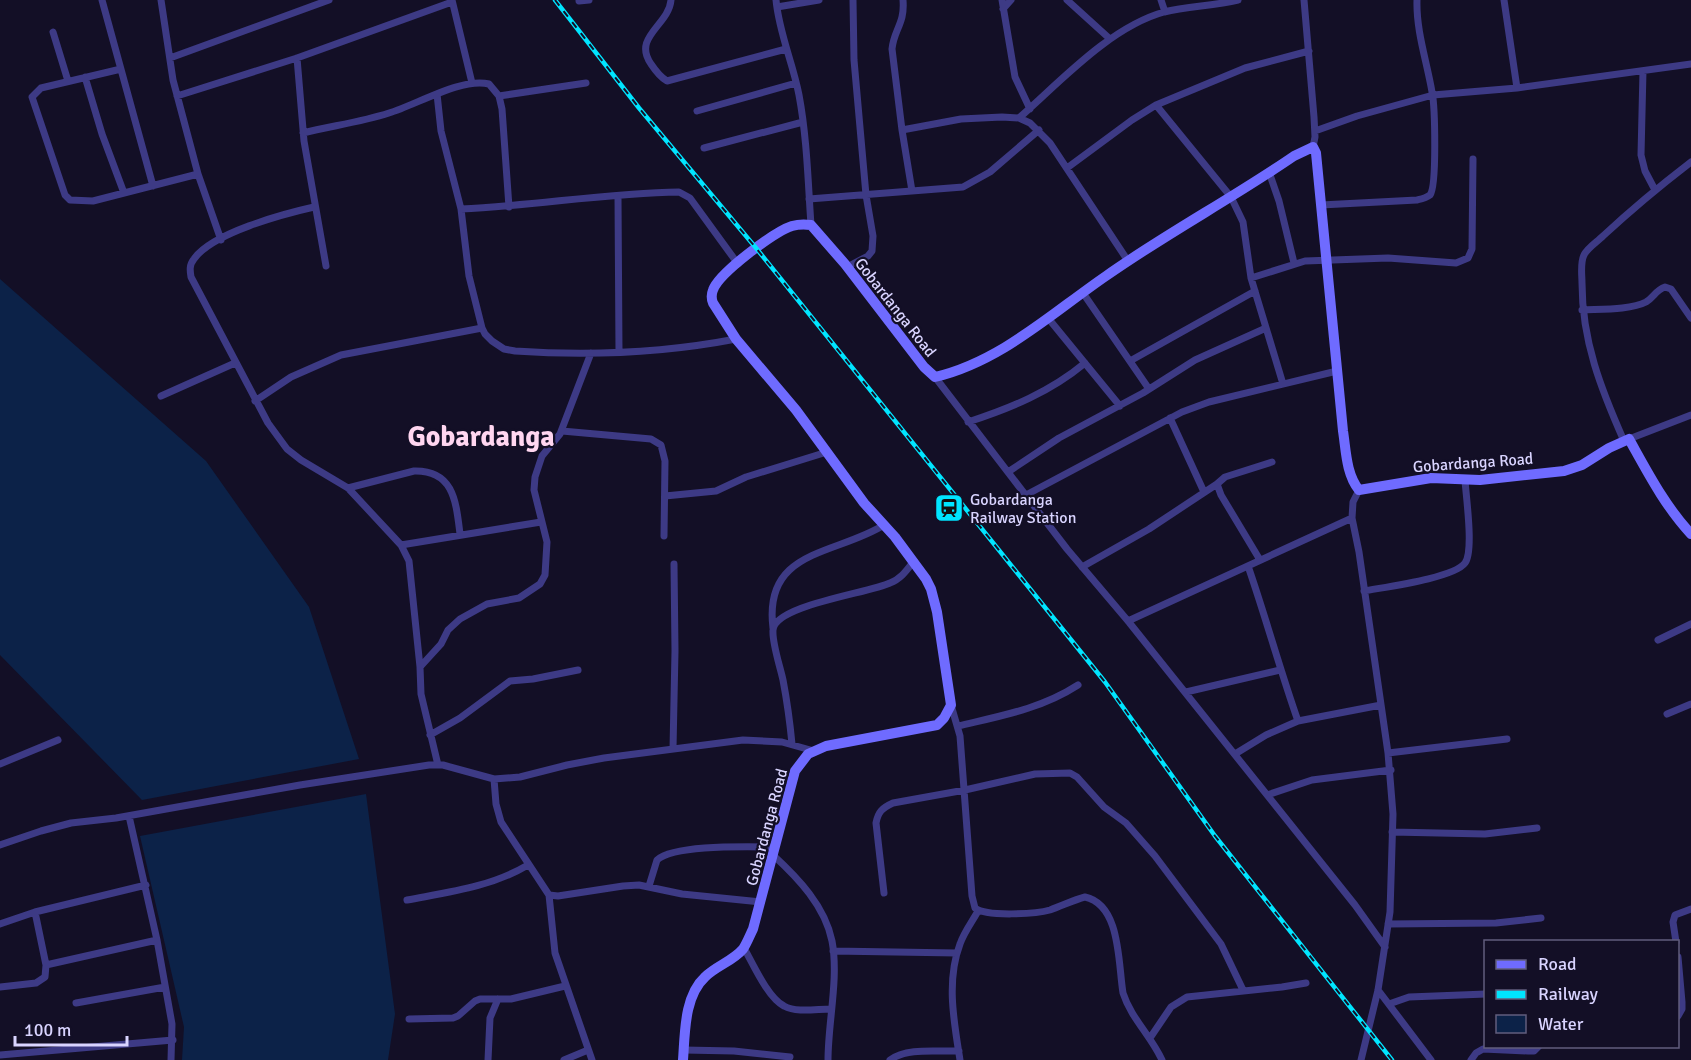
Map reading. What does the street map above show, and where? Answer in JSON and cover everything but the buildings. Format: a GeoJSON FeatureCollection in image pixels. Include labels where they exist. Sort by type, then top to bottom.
{"type":"FeatureCollection","features":[{"type":"Feature","properties":{"kind":"main road"},"geometry":{"type":"LineString","coordinates":[[1313,147],[1316,153],[1348,466],[1359,490]]}},
{"type":"Feature","properties":{"kind":"main road","name":"Gobardanga Road"},"geometry":{"type":"LineString","coordinates":[[811,225],[847,267],[924,368],[934,377],[988,357],[1128,261],[1307,148],[1313,147]]}},
{"type":"Feature","properties":{"kind":"main road"},"geometry":{"type":"LineString","coordinates":[[811,225],[803,224],[787,228],[756,248],[718,281],[711,297],[716,311],[736,339],[796,410],[864,503],[914,561],[926,579],[934,597],[951,705],[944,718],[932,727],[864,737],[814,751]]}},
{"type":"Feature","properties":{"kind":"main road"},"geometry":{"type":"LineString","coordinates":[[1627,440],[1663,500],[1691,534]]}},
{"type":"Feature","properties":{"kind":"main road","name":"Gobardanga Road"},"geometry":{"type":"LineString","coordinates":[[1359,490],[1431,478],[1465,480],[1571,470],[1627,440]]}},
{"type":"Feature","properties":{"kind":"main road","name":"Gobardanga Road"},"geometry":{"type":"LineString","coordinates":[[744,948],[761,902],[795,771],[804,758],[814,751]]}},
{"type":"Feature","properties":{"kind":"main road"},"geometry":{"type":"LineString","coordinates":[[683,1055],[686,1022],[698,986],[708,974],[744,948]]}},
{"type":"Feature","properties":{"kind":"street"},"geometry":{"type":"LineString","coordinates":[[102,0],[153,186]]}},
{"type":"Feature","properties":{"kind":"street"},"geometry":{"type":"LineString","coordinates":[[161,0],[177,96],[198,174],[221,240]]}},
{"type":"Feature","properties":{"kind":"street"},"geometry":{"type":"LineString","coordinates":[[170,58],[329,0]]}},
{"type":"Feature","properties":{"kind":"street"},"geometry":{"type":"LineString","coordinates":[[579,1],[589,0]]}},
{"type":"Feature","properties":{"kind":"street"},"geometry":{"type":"LineString","coordinates":[[671,0],[668,13],[648,37],[644,49],[648,61],[667,81],[786,49]]}},
{"type":"Feature","properties":{"kind":"street"},"geometry":{"type":"LineString","coordinates":[[811,225],[803,122],[796,83],[776,3],[819,0]]}},
{"type":"Feature","properties":{"kind":"street"},"geometry":{"type":"LineString","coordinates":[[847,267],[862,260],[872,251],[873,236],[866,195],[854,60],[853,0]]}},
{"type":"Feature","properties":{"kind":"street"},"geometry":{"type":"LineString","coordinates":[[903,0],[903,20],[893,40],[892,50],[912,191]]}},
{"type":"Feature","properties":{"kind":"street"},"geometry":{"type":"LineString","coordinates":[[1002,0],[1015,77],[1030,109]]}},
{"type":"Feature","properties":{"kind":"street"},"geometry":{"type":"LineString","coordinates":[[1003,9],[1011,0]]}},
{"type":"Feature","properties":{"kind":"street"},"geometry":{"type":"LineString","coordinates":[[1067,0],[1110,39]]}},
{"type":"Feature","properties":{"kind":"street"},"geometry":{"type":"LineString","coordinates":[[1161,0],[1165,12]]}},
{"type":"Feature","properties":{"kind":"street"},"geometry":{"type":"LineString","coordinates":[[1019,118],[1110,39],[1133,25],[1165,12],[1238,0]]}},
{"type":"Feature","properties":{"kind":"street"},"geometry":{"type":"LineString","coordinates":[[1304,0],[1315,130],[1313,147]]}},
{"type":"Feature","properties":{"kind":"street"},"geometry":{"type":"LineString","coordinates":[[1321,205],[1417,200],[1429,195],[1433,189],[1435,171],[1433,95],[1422,48],[1417,0]]}},
{"type":"Feature","properties":{"kind":"street"},"geometry":{"type":"LineString","coordinates":[[1504,0],[1517,88]]}},
{"type":"Feature","properties":{"kind":"street"},"geometry":{"type":"LineString","coordinates":[[177,96],[297,58],[452,1],[472,83]]}},
{"type":"Feature","properties":{"kind":"street"},"geometry":{"type":"LineString","coordinates":[[53,32],[68,81]]}},
{"type":"Feature","properties":{"kind":"street"},"geometry":{"type":"LineString","coordinates":[[1067,168],[1156,105],[1245,68],[1308,51]]}},
{"type":"Feature","properties":{"kind":"street"},"geometry":{"type":"LineString","coordinates":[[297,58],[303,132],[314,207],[326,266]]}},
{"type":"Feature","properties":{"kind":"street"},"geometry":{"type":"LineString","coordinates":[[1315,130],[1433,95],[1517,88],[1691,64]]}},
{"type":"Feature","properties":{"kind":"street"},"geometry":{"type":"LineString","coordinates":[[122,69],[41,88],[32,97],[65,195],[70,200],[93,201],[198,174]]}},
{"type":"Feature","properties":{"kind":"street"},"geometry":{"type":"LineString","coordinates":[[1643,71],[1641,155],[1645,171],[1655,190]]}},
{"type":"Feature","properties":{"kind":"street"},"geometry":{"type":"LineString","coordinates":[[85,77],[102,134],[124,193]]}},
{"type":"Feature","properties":{"kind":"street"},"geometry":{"type":"LineString","coordinates":[[303,132],[383,115],[472,83],[489,84],[499,96],[502,109],[509,207]]}},
{"type":"Feature","properties":{"kind":"street"},"geometry":{"type":"LineString","coordinates":[[499,96],[586,83]]}},
{"type":"Feature","properties":{"kind":"street"},"geometry":{"type":"LineString","coordinates":[[697,111],[796,83]]}},
{"type":"Feature","properties":{"kind":"street"},"geometry":{"type":"LineString","coordinates":[[437,94],[441,131],[461,209],[469,276],[484,334],[504,349],[591,354],[697,346],[736,339]]}},
{"type":"Feature","properties":{"kind":"street"},"geometry":{"type":"LineString","coordinates":[[1156,105],[1231,196],[1239,211],[1245,231],[1246,254],[1251,278],[1283,384]]}},
{"type":"Feature","properties":{"kind":"street"},"geometry":{"type":"LineString","coordinates":[[902,130],[961,119],[1002,117],[1019,118],[1030,123],[1039,130],[1067,168],[1128,261]]}},
{"type":"Feature","properties":{"kind":"street"},"geometry":{"type":"LineString","coordinates":[[704,148],[803,122]]}},
{"type":"Feature","properties":{"kind":"street"},"geometry":{"type":"LineString","coordinates":[[809,199],[963,187],[978,180],[1010,157],[1039,130]]}},
{"type":"Feature","properties":{"kind":"street"},"geometry":{"type":"LineString","coordinates":[[1251,278],[1294,263],[1315,260],[1388,258],[1456,263],[1468,258],[1472,249],[1473,159]]}},
{"type":"Feature","properties":{"kind":"street"},"geometry":{"type":"LineString","coordinates":[[1691,162],[1655,190],[1584,255],[1582,310],[1594,363],[1627,440],[1691,415]]}},
{"type":"Feature","properties":{"kind":"street"},"geometry":{"type":"LineString","coordinates":[[1269,172],[1279,201],[1294,263]]}},
{"type":"Feature","properties":{"kind":"street"},"geometry":{"type":"LineString","coordinates":[[461,209],[679,192],[686,195],[738,264]]}},
{"type":"Feature","properties":{"kind":"street"},"geometry":{"type":"LineString","coordinates":[[618,196],[620,352]]}},
{"type":"Feature","properties":{"kind":"street"},"geometry":{"type":"LineString","coordinates":[[314,207],[255,223],[203,250],[192,261],[191,277],[255,400],[286,449],[348,488],[400,545],[409,561],[421,694],[438,765]]}},
{"type":"Feature","properties":{"kind":"street"},"geometry":{"type":"LineString","coordinates":[[1582,310],[1638,305],[1648,300],[1660,288],[1665,287],[1671,289],[1691,318]]}},
{"type":"Feature","properties":{"kind":"street"},"geometry":{"type":"LineString","coordinates":[[1130,361],[1255,291]]}},
{"type":"Feature","properties":{"kind":"street"},"geometry":{"type":"LineString","coordinates":[[1083,293],[1149,389]]}},
{"type":"Feature","properties":{"kind":"street"},"geometry":{"type":"LineString","coordinates":[[1048,318],[1120,405]]}},
{"type":"Feature","properties":{"kind":"street"},"geometry":{"type":"LineString","coordinates":[[255,400],[291,377],[341,355],[482,328]]}},
{"type":"Feature","properties":{"kind":"street"},"geometry":{"type":"LineString","coordinates":[[1008,472],[1059,438],[1149,389],[1195,360],[1266,328]]}},
{"type":"Feature","properties":{"kind":"street"},"geometry":{"type":"LineString","coordinates":[[420,667],[441,644],[448,630],[460,619],[487,604],[519,598],[540,584],[545,575],[547,550],[534,490],[535,477],[542,456],[562,431],[591,354]]}},
{"type":"Feature","properties":{"kind":"street"},"geometry":{"type":"LineString","coordinates":[[161,396],[235,363]]}},
{"type":"Feature","properties":{"kind":"street"},"geometry":{"type":"LineString","coordinates":[[968,422],[1040,394],[1064,381],[1085,363]]}},
{"type":"Feature","properties":{"kind":"street"},"geometry":{"type":"LineString","coordinates":[[1026,495],[1170,418],[1209,402],[1337,371]]}},
{"type":"Feature","properties":{"kind":"street"},"geometry":{"type":"LineString","coordinates":[[934,377],[1082,567],[1268,795],[1355,905],[1385,947]]}},
{"type":"Feature","properties":{"kind":"street"},"geometry":{"type":"LineString","coordinates":[[1170,418],[1204,492]]}},
{"type":"Feature","properties":{"kind":"street"},"geometry":{"type":"LineString","coordinates":[[562,431],[657,441],[664,449],[664,536]]}},
{"type":"Feature","properties":{"kind":"street"},"geometry":{"type":"LineString","coordinates":[[664,496],[716,491],[746,477],[827,452]]}},
{"type":"Feature","properties":{"kind":"street"},"geometry":{"type":"LineString","coordinates":[[1082,567],[1149,529],[1225,477],[1272,462]]}},
{"type":"Feature","properties":{"kind":"street"},"geometry":{"type":"LineString","coordinates":[[348,488],[414,471],[424,470],[437,474],[446,483],[454,499],[460,534]]}},
{"type":"Feature","properties":{"kind":"street"},"geometry":{"type":"LineString","coordinates":[[1364,591],[1444,575],[1465,563],[1469,542],[1465,480]]}},
{"type":"Feature","properties":{"kind":"street"},"geometry":{"type":"LineString","coordinates":[[1217,484],[1221,495],[1260,560]]}},
{"type":"Feature","properties":{"kind":"street"},"geometry":{"type":"LineString","coordinates":[[1359,490],[1353,502],[1352,518],[1389,753],[1392,832],[1390,912],[1378,990],[1361,1060]]}},
{"type":"Feature","properties":{"kind":"street"},"geometry":{"type":"LineString","coordinates":[[1128,621],[1352,518]]}},
{"type":"Feature","properties":{"kind":"street"},"geometry":{"type":"LineString","coordinates":[[400,545],[542,522]]}},
{"type":"Feature","properties":{"kind":"street"},"geometry":{"type":"LineString","coordinates":[[792,744],[786,696],[773,630],[771,604],[774,592],[787,571],[808,556],[884,525]]}},
{"type":"Feature","properties":{"kind":"street"},"geometry":{"type":"LineString","coordinates":[[773,630],[780,618],[789,614],[822,602],[873,590],[891,583],[914,561]]}},
{"type":"Feature","properties":{"kind":"street"},"geometry":{"type":"LineString","coordinates":[[673,749],[674,564]]}},
{"type":"Feature","properties":{"kind":"street"},"geometry":{"type":"LineString","coordinates":[[1248,566],[1298,721]]}},
{"type":"Feature","properties":{"kind":"street"},"geometry":{"type":"LineString","coordinates":[[1658,640],[1691,624]]}},
{"type":"Feature","properties":{"kind":"street"},"geometry":{"type":"LineString","coordinates":[[430,735],[460,718],[510,681],[578,670]]}},
{"type":"Feature","properties":{"kind":"street"},"geometry":{"type":"LineString","coordinates":[[1185,692],[1280,670]]}},
{"type":"Feature","properties":{"kind":"street"},"geometry":{"type":"LineString","coordinates":[[958,726],[1035,708],[1078,685]]}},
{"type":"Feature","properties":{"kind":"street"},"geometry":{"type":"LineString","coordinates":[[1667,714],[1691,704]]}},
{"type":"Feature","properties":{"kind":"street"},"geometry":{"type":"LineString","coordinates":[[951,705],[958,726],[973,903],[978,911],[983,913],[1038,912],[1085,897],[1098,902],[1107,910],[1113,924],[1126,1002],[1162,1060]]}},
{"type":"Feature","properties":{"kind":"street"},"geometry":{"type":"LineString","coordinates":[[1235,754],[1266,735],[1298,721],[1382,705]]}},
{"type":"Feature","properties":{"kind":"street"},"geometry":{"type":"LineString","coordinates":[[0,845],[54,826],[129,816],[410,767],[438,765],[494,779],[520,777],[604,758],[742,740],[762,739],[792,744],[814,751]]}},
{"type":"Feature","properties":{"kind":"street"},"geometry":{"type":"LineString","coordinates":[[1389,753],[1508,739]]}},
{"type":"Feature","properties":{"kind":"street"},"geometry":{"type":"LineString","coordinates":[[0,764],[58,740]]}},
{"type":"Feature","properties":{"kind":"street"},"geometry":{"type":"LineString","coordinates":[[1268,795],[1312,780],[1391,770]]}},
{"type":"Feature","properties":{"kind":"street"},"geometry":{"type":"LineString","coordinates":[[884,893],[876,824],[882,808],[892,803],[1035,774],[1070,772],[1104,807],[1126,823],[1155,856],[1221,944],[1243,990]]}},
{"type":"Feature","properties":{"kind":"street"},"geometry":{"type":"LineString","coordinates":[[494,779],[496,804],[501,822],[549,895],[555,953],[592,1060]]}},
{"type":"Feature","properties":{"kind":"street"},"geometry":{"type":"LineString","coordinates":[[129,816],[157,940],[172,1040],[171,1060]]}},
{"type":"Feature","properties":{"kind":"street"},"geometry":{"type":"LineString","coordinates":[[1392,832],[1485,834],[1537,828]]}},
{"type":"Feature","properties":{"kind":"street"},"geometry":{"type":"LineString","coordinates":[[649,886],[657,860],[668,853],[704,848],[774,851],[811,895],[827,926],[833,951],[834,975],[828,1060]]}},
{"type":"Feature","properties":{"kind":"street"},"geometry":{"type":"LineString","coordinates":[[407,900],[485,885],[528,865]]}},
{"type":"Feature","properties":{"kind":"street"},"geometry":{"type":"LineString","coordinates":[[0,924],[35,912],[146,885]]}},
{"type":"Feature","properties":{"kind":"street"},"geometry":{"type":"LineString","coordinates":[[549,895],[558,896],[623,886],[649,886],[682,894],[761,902]]}},
{"type":"Feature","properties":{"kind":"street"},"geometry":{"type":"LineString","coordinates":[[1676,940],[1673,922],[1675,915],[1691,909]]}},
{"type":"Feature","properties":{"kind":"street"},"geometry":{"type":"LineString","coordinates":[[960,1060],[953,1012],[954,964],[965,932],[978,911]]}},
{"type":"Feature","properties":{"kind":"street"},"geometry":{"type":"LineString","coordinates":[[0,987],[41,981],[46,972],[35,912]]}},
{"type":"Feature","properties":{"kind":"street"},"geometry":{"type":"LineString","coordinates":[[1388,924],[1496,923],[1540,918]]}},
{"type":"Feature","properties":{"kind":"street"},"geometry":{"type":"LineString","coordinates":[[46,965],[157,940]]}},
{"type":"Feature","properties":{"kind":"street"},"geometry":{"type":"LineString","coordinates":[[744,948],[761,978],[783,1006],[799,1010],[831,1009]]}},
{"type":"Feature","properties":{"kind":"street"},"geometry":{"type":"LineString","coordinates":[[833,951],[957,953]]}},
{"type":"Feature","properties":{"kind":"street"},"geometry":{"type":"LineString","coordinates":[[1679,975],[1682,1002],[1682,1009],[1679,1013]]}},
{"type":"Feature","properties":{"kind":"street"},"geometry":{"type":"LineString","coordinates":[[1150,1038],[1171,1007],[1178,1001],[1203,994],[1306,983]]}},
{"type":"Feature","properties":{"kind":"street"},"geometry":{"type":"LineString","coordinates":[[410,1019],[453,1018],[475,1001],[524,996],[565,986]]}},
{"type":"Feature","properties":{"kind":"street"},"geometry":{"type":"LineString","coordinates":[[76,1003],[165,987]]}},
{"type":"Feature","properties":{"kind":"street"},"geometry":{"type":"LineString","coordinates":[[1378,990],[1431,1060]]}},
{"type":"Feature","properties":{"kind":"street"},"geometry":{"type":"LineString","coordinates":[[1389,1004],[1409,997],[1484,994]]}},
{"type":"Feature","properties":{"kind":"street"},"geometry":{"type":"LineString","coordinates":[[488,1060],[489,1027],[498,999]]}},
{"type":"Feature","properties":{"kind":"street"},"geometry":{"type":"LineString","coordinates":[[0,1055],[172,1040]]}},
{"type":"Feature","properties":{"kind":"street"},"geometry":{"type":"LineString","coordinates":[[1471,1060],[1483,1049],[1534,1051],[1538,1048]]}},
{"type":"Feature","properties":{"kind":"street"},"geometry":{"type":"LineString","coordinates":[[564,1060],[588,1050]]}},
{"type":"Feature","properties":{"kind":"street"},"geometry":{"type":"LineString","coordinates":[[683,1055],[734,1050],[790,1057]]}},
{"type":"Feature","properties":{"kind":"street"},"geometry":{"type":"LineString","coordinates":[[890,1060],[899,1054],[913,1052],[959,1052]]}},
{"type":"Feature","properties":{"kind":"water"},"geometry":{"type":"Polygon","coordinates":[[[0,279],[206,461],[309,607],[359,759],[142,800],[0,655],[0,279]]]}},
{"type":"Feature","properties":{"kind":"water"},"geometry":{"type":"Polygon","coordinates":[[[366,794],[395,1014],[388,1060],[182,1060],[184,1027],[140,836],[366,794]]]}},
{"type":"Feature","properties":{"kind":"railway"},"geometry":{"type":"LineString","coordinates":[[555,0],[639,108],[756,248],[1105,682],[1215,836],[1392,1060]]}},
{"type":"Feature","properties":{"kind":"place","name":"Gobardanga Railway Station"},"geometry":{"type":"Point","coordinates":[949,508]}},
{"type":"Feature","properties":{"kind":"district","name":"Gobardanga"},"geometry":{"type":"Point","coordinates":[481,436]}}]}
